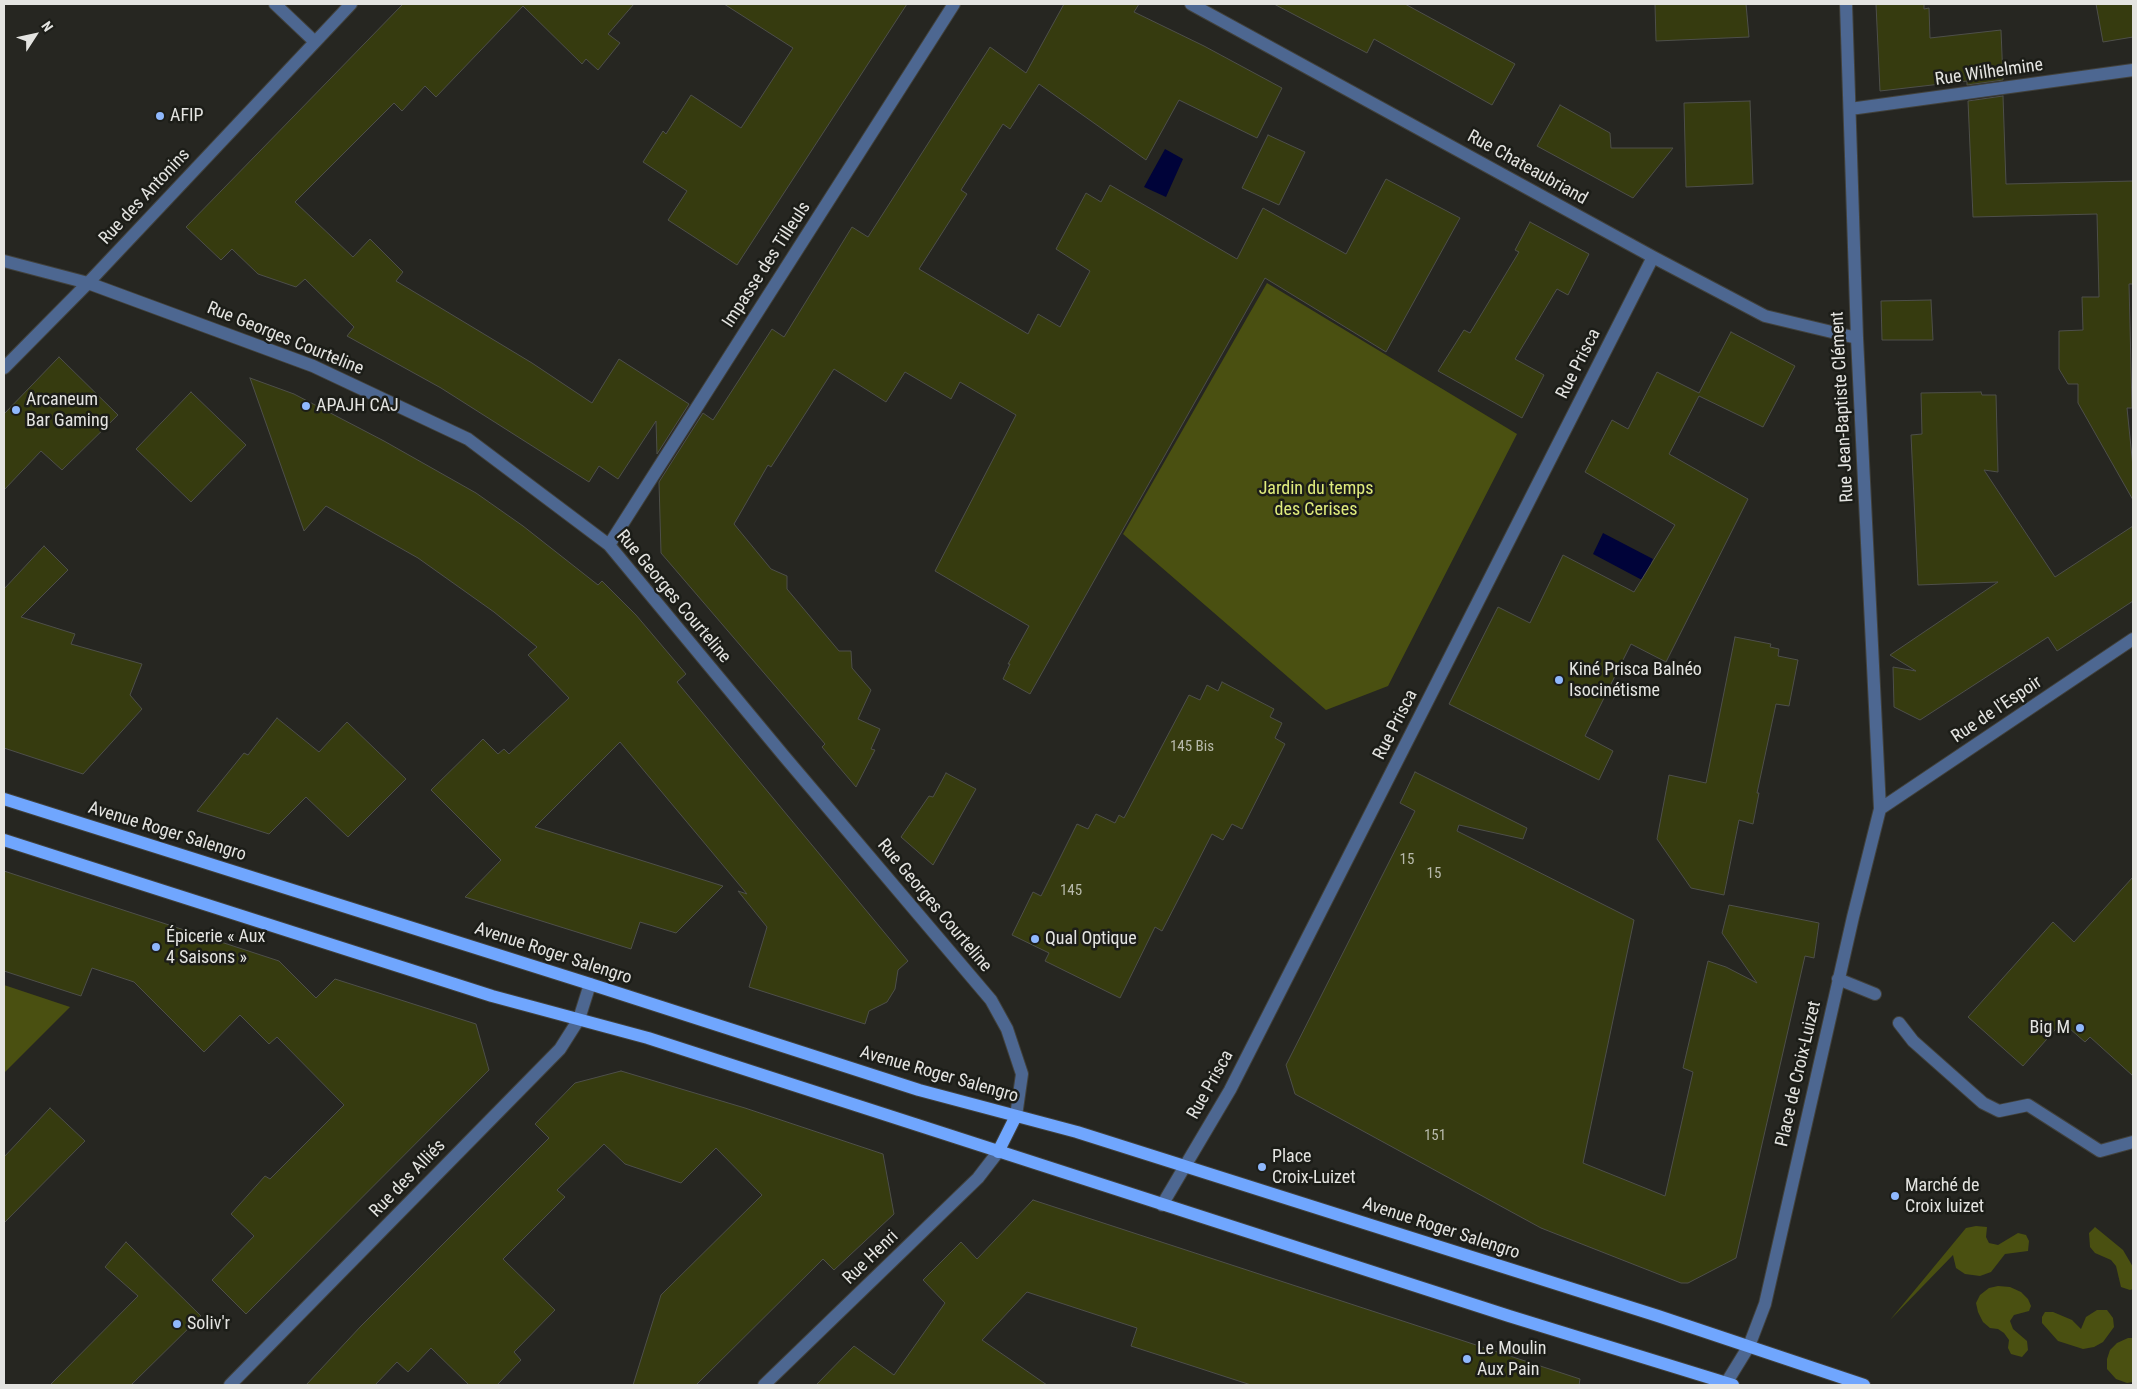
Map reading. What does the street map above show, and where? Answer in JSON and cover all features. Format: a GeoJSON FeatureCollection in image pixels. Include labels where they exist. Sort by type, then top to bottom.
{"type":"FeatureCollection","features":[{"type":"Feature","properties":{"kind":"main road","name":"Avenue Roger Salengro"},"geometry":{"type":"LineString","coordinates":[[4,799],[919,1090],[1077,1132],[1749,1346],[1864,1385]]}},
{"type":"Feature","properties":{"kind":"main road"},"geometry":{"type":"LineString","coordinates":[[4,840],[492,996],[648,1038],[1162,1205],[1728,1385]]}},
{"type":"Feature","properties":{"kind":"main road"},"geometry":{"type":"LineString","coordinates":[[998,1152],[1016,1116]]}},
{"type":"Feature","properties":{"kind":"street"},"geometry":{"type":"LineString","coordinates":[[275,4],[314,42]]}},
{"type":"Feature","properties":{"kind":"street","name":"Rue des Antonins"},"geometry":{"type":"LineString","coordinates":[[4,368],[88,283],[351,4]]}},
{"type":"Feature","properties":{"kind":"street","name":"Impasse des Tilleuls"},"geometry":{"type":"LineString","coordinates":[[609,546],[954,4]]}},
{"type":"Feature","properties":{"kind":"street","name":"Rue Chateaubriand"},"geometry":{"type":"LineString","coordinates":[[1191,4],[1653,257],[1765,316],[1857,338]]}},
{"type":"Feature","properties":{"kind":"street","name":"Rue Jean-Baptiste Clément"},"geometry":{"type":"LineString","coordinates":[[1846,4],[1857,338],[1880,809]]}},
{"type":"Feature","properties":{"kind":"street","name":"Rue Wilhelmine"},"geometry":{"type":"LineString","coordinates":[[1850,109],[2133,70]]}},
{"type":"Feature","properties":{"kind":"street","name":"Rue Prisca"},"geometry":{"type":"LineString","coordinates":[[1162,1205],[1230,1090],[1653,257]]}},
{"type":"Feature","properties":{"kind":"street","name":"Rue Georges Courteline"},"geometry":{"type":"LineString","coordinates":[[4,261],[88,283],[313,366],[468,439],[609,546],[991,1000],[1006,1029],[1022,1074],[1016,1116]]}},
{"type":"Feature","properties":{"kind":"street","name":"Rue de l'Espoir"},"geometry":{"type":"LineString","coordinates":[[1880,809],[2133,639]]}},
{"type":"Feature","properties":{"kind":"street","name":"Place de Croix-Luizet"},"geometry":{"type":"LineString","coordinates":[[1728,1385],[1749,1346],[1765,1304],[1838,979],[1880,809]]}},
{"type":"Feature","properties":{"kind":"street"},"geometry":{"type":"LineString","coordinates":[[1838,979],[1875,994]]}},
{"type":"Feature","properties":{"kind":"street","name":"Rue des Alliés"},"geometry":{"type":"LineString","coordinates":[[230,1385],[560,1049],[579,1019],[590,984]]}},
{"type":"Feature","properties":{"kind":"street"},"geometry":{"type":"LineString","coordinates":[[1899,1023],[1913,1040],[1983,1103],[1998,1111],[2028,1105],[2100,1150],[2133,1142]]}},
{"type":"Feature","properties":{"kind":"street","name":"Rue Henri"},"geometry":{"type":"LineString","coordinates":[[764,1385],[978,1178],[998,1152]]}},
{"type":"Feature","properties":{"kind":"green space","name":"Jardin du temps des Cerises"},"geometry":{"type":"Polygon","coordinates":[[[1267,283],[1517,434],[1388,686],[1326,710],[1123,534],[1267,283]]]}},
{"type":"Feature","properties":{"kind":"green space"},"geometry":{"type":"Polygon","coordinates":[[[4,985],[70,1007],[4,1073],[4,985]]]}},
{"type":"Feature","properties":{"kind":"green space"},"geometry":{"type":"Polygon","coordinates":[[[1976,1226],[1987,1227],[1986,1237],[1989,1243],[1998,1245],[2018,1233],[2026,1235],[2029,1241],[2028,1251],[2005,1254],[1991,1272],[1980,1276],[1965,1274],[1956,1268],[1953,1255],[1890,1320],[1966,1228],[1976,1226]]]}},
{"type":"Feature","properties":{"kind":"green space"},"geometry":{"type":"Polygon","coordinates":[[[2095,1227],[2123,1250],[2133,1267],[2133,1289],[2121,1287],[2116,1266],[2111,1260],[2095,1253],[2090,1247],[2089,1233],[2095,1227]]]}},
{"type":"Feature","properties":{"kind":"green space"},"geometry":{"type":"Polygon","coordinates":[[[1998,1286],[2010,1287],[2021,1292],[2028,1299],[2031,1306],[2029,1311],[2014,1315],[2010,1321],[2013,1329],[2027,1341],[2028,1350],[2022,1357],[2011,1354],[2008,1348],[2009,1340],[2004,1333],[1998,1329],[1990,1328],[1983,1322],[1978,1312],[1976,1303],[1980,1295],[1989,1288],[1998,1286]]]}},
{"type":"Feature","properties":{"kind":"green space"},"geometry":{"type":"Polygon","coordinates":[[[2097,1310],[2107,1310],[2113,1318],[2114,1327],[2103,1342],[2094,1347],[2083,1349],[2058,1341],[2042,1323],[2042,1317],[2045,1312],[2053,1312],[2072,1320],[2081,1329],[2086,1317],[2097,1310]]]}},
{"type":"Feature","properties":{"kind":"green space"},"geometry":{"type":"Polygon","coordinates":[[[2133,1338],[2133,1382],[2127,1383],[2116,1379],[2107,1369],[2107,1359],[2110,1350],[2117,1343],[2133,1338]]]}},
{"type":"Feature","properties":{"kind":"shaded area"},"geometry":{"type":"Polygon","coordinates":[[[1165,149],[1183,159],[1166,197],[1144,187],[1165,149]]]}},
{"type":"Feature","properties":{"kind":"shaded area"},"geometry":{"type":"Polygon","coordinates":[[[1603,533],[1653,559],[1652,565],[1642,580],[1593,554],[1603,533]]]}},
{"type":"Feature","properties":{"kind":"building"},"geometry":{"type":"Polygon","coordinates":[[[403,4],[634,4],[608,34],[620,43],[598,70],[586,59],[582,64],[523,6],[436,97],[425,86],[402,111],[394,103],[295,202],[353,257],[370,239],[403,272],[396,281],[532,363],[592,403],[619,359],[689,404],[657,454],[656,421],[618,479],[599,466],[589,482],[441,388],[347,336],[354,327],[305,279],[296,287],[258,274],[232,249],[221,260],[186,227],[403,4]]]}},
{"type":"Feature","properties":{"kind":"building"},"geometry":{"type":"Polygon","coordinates":[[[724,4],[907,4],[737,265],[668,220],[687,191],[643,162],[663,131],[666,134],[691,95],[741,128],[793,48],[724,4]]]}},
{"type":"Feature","properties":{"kind":"building"},"geometry":{"type":"Polygon","coordinates":[[[1064,4],[1139,4],[1134,12],[1204,46],[1282,88],[1257,138],[1179,100],[1146,160],[1039,84],[1010,129],[1003,124],[961,190],[967,194],[919,269],[1028,334],[1038,314],[1060,327],[1090,271],[1056,249],[1086,193],[1101,202],[1110,185],[1237,259],[1263,208],[1346,254],[1386,179],[1460,218],[1386,352],[1265,278],[1030,694],[1003,679],[1010,664],[1008,664],[1029,626],[935,571],[1016,415],[960,382],[951,399],[905,372],[886,402],[834,369],[771,467],[768,465],[734,524],[771,569],[787,576],[787,589],[839,651],[851,651],[852,668],[871,690],[858,719],[880,729],[871,749],[875,750],[856,787],[822,747],[825,744],[661,553],[659,482],[703,413],[713,420],[772,329],[784,337],[852,227],[868,237],[990,47],[1026,73],[1064,4]]]}},
{"type":"Feature","properties":{"kind":"building"},"geometry":{"type":"Polygon","coordinates":[[[1274,4],[1405,4],[1515,64],[1492,105],[1374,39],[1367,53],[1274,4]]]}},
{"type":"Feature","properties":{"kind":"building"},"geometry":{"type":"Polygon","coordinates":[[[1655,4],[1746,4],[1749,37],[1656,41],[1655,4]]]}},
{"type":"Feature","properties":{"kind":"building"},"geometry":{"type":"Polygon","coordinates":[[[1876,4],[1924,4],[1924,9],[1929,8],[1930,38],[2001,30],[2003,80],[1967,85],[1967,81],[1880,91],[1876,4]]]}},
{"type":"Feature","properties":{"kind":"building"},"geometry":{"type":"Polygon","coordinates":[[[2096,4],[2133,4],[2133,37],[2103,42],[2096,4]]]}},
{"type":"Feature","properties":{"kind":"building"},"geometry":{"type":"Polygon","coordinates":[[[2003,96],[2006,184],[2133,181],[2133,284],[2129,284],[2132,408],[2127,408],[2133,467],[2133,500],[2078,403],[2078,384],[2068,384],[2059,369],[2059,331],[2083,330],[2082,297],[2099,297],[2097,214],[1973,217],[1968,101],[2003,96]]]}},
{"type":"Feature","properties":{"kind":"building"},"geometry":{"type":"Polygon","coordinates":[[[1750,101],[1753,184],[1686,187],[1684,103],[1750,101]]]}},
{"type":"Feature","properties":{"kind":"building"},"geometry":{"type":"Polygon","coordinates":[[[1560,105],[1610,133],[1611,148],[1673,148],[1633,198],[1537,146],[1560,105]]]}},
{"type":"Feature","properties":{"kind":"building"},"geometry":{"type":"Polygon","coordinates":[[[1268,135],[1305,152],[1279,205],[1242,188],[1268,135]]]}},
{"type":"Feature","properties":{"kind":"building"},"geometry":{"type":"Polygon","coordinates":[[[1530,222],[1589,254],[1568,295],[1557,289],[1515,359],[1544,375],[1522,418],[1438,371],[1464,330],[1470,333],[1519,252],[1515,250],[1530,222]]]}},
{"type":"Feature","properties":{"kind":"building"},"geometry":{"type":"Polygon","coordinates":[[[1931,300],[1933,340],[1882,340],[1881,301],[1931,300]]]}},
{"type":"Feature","properties":{"kind":"building"},"geometry":{"type":"Polygon","coordinates":[[[1731,332],[1795,366],[1763,427],[1699,396],[1669,454],[1748,499],[1666,662],[1631,644],[1585,736],[1613,751],[1599,780],[1449,704],[1498,607],[1530,623],[1563,555],[1634,592],[1675,525],[1585,472],[1612,420],[1628,429],[1657,372],[1699,393],[1731,332]]]}},
{"type":"Feature","properties":{"kind":"building"},"geometry":{"type":"Polygon","coordinates":[[[59,357],[118,415],[62,470],[41,451],[4,490],[4,414],[59,357]]]}},
{"type":"Feature","properties":{"kind":"building"},"geometry":{"type":"Polygon","coordinates":[[[250,378],[294,394],[384,441],[476,493],[523,526],[598,585],[602,581],[636,615],[686,674],[677,682],[908,961],[898,970],[895,989],[887,1002],[869,1011],[865,1024],[749,987],[767,927],[738,891],[747,894],[620,742],[535,827],[723,886],[676,933],[640,922],[631,949],[465,897],[501,860],[431,790],[483,739],[498,754],[504,749],[509,754],[569,698],[528,655],[537,647],[494,612],[418,558],[326,506],[304,531],[250,378]]]}},
{"type":"Feature","properties":{"kind":"building"},"geometry":{"type":"Polygon","coordinates":[[[191,392],[246,445],[191,502],[136,449],[191,392]]]}},
{"type":"Feature","properties":{"kind":"building"},"geometry":{"type":"Polygon","coordinates":[[[1981,392],[1982,395],[1996,395],[1998,472],[1984,470],[2055,577],[2133,526],[2133,601],[2057,651],[2048,637],[1920,720],[1894,707],[1893,667],[1916,671],[1890,655],[1998,582],[1918,585],[1911,435],[1922,434],[1921,393],[1981,392]]]}},
{"type":"Feature","properties":{"kind":"building"},"geometry":{"type":"Polygon","coordinates":[[[44,546],[68,570],[21,617],[75,634],[71,644],[142,664],[130,695],[142,709],[83,774],[4,748],[4,589],[44,546]]]}},
{"type":"Feature","properties":{"kind":"building"},"geometry":{"type":"Polygon","coordinates":[[[1735,637],[1771,644],[1770,647],[1779,649],[1778,656],[1798,660],[1789,706],[1776,704],[1757,793],[1759,793],[1753,824],[1739,820],[1724,895],[1691,888],[1657,839],[1669,775],[1706,783],[1735,637]]]}},
{"type":"Feature","properties":{"kind":"building"},"geometry":{"type":"Polygon","coordinates":[[[1222,682],[1274,709],[1270,717],[1282,723],[1275,738],[1285,744],[1242,829],[1232,824],[1223,840],[1212,834],[1162,931],[1155,927],[1120,998],[1045,961],[1049,953],[1012,935],[1033,892],[1041,896],[1077,824],[1088,829],[1096,814],[1115,823],[1119,815],[1124,818],[1189,695],[1200,700],[1207,685],[1218,691],[1222,682]]]}},
{"type":"Feature","properties":{"kind":"building"},"geometry":{"type":"Polygon","coordinates":[[[277,718],[319,752],[347,722],[406,779],[348,837],[306,797],[269,834],[197,811],[244,753],[248,755],[277,718]]]}},
{"type":"Feature","properties":{"kind":"building"},"geometry":{"type":"Polygon","coordinates":[[[1415,772],[1527,828],[1523,839],[1459,825],[1457,831],[1634,920],[1583,1163],[1665,1196],[1693,1072],[1683,1068],[1708,961],[1726,967],[1757,983],[1722,933],[1729,905],[1819,923],[1814,958],[1805,956],[1736,1258],[1688,1283],[1681,1283],[1541,1228],[1295,1094],[1286,1065],[1415,811],[1400,803],[1415,772]]]}},
{"type":"Feature","properties":{"kind":"building"},"geometry":{"type":"Polygon","coordinates":[[[946,773],[976,789],[933,865],[901,837],[929,796],[933,797],[946,773]]]}},
{"type":"Feature","properties":{"kind":"building"},"geometry":{"type":"Polygon","coordinates":[[[4,871],[279,961],[316,998],[335,979],[476,1024],[489,1070],[246,1314],[212,1280],[254,1236],[231,1214],[265,1176],[270,1179],[344,1105],[277,1037],[269,1044],[240,1015],[204,1052],[134,982],[92,968],[81,996],[4,971],[4,871]]]}},
{"type":"Feature","properties":{"kind":"building"},"geometry":{"type":"Polygon","coordinates":[[[2133,877],[2133,1076],[2090,1037],[2085,1042],[2062,1022],[2023,1066],[1968,1017],[2053,922],[2074,942],[2133,877]]]}},
{"type":"Feature","properties":{"kind":"building"},"geometry":{"type":"Polygon","coordinates":[[[621,1071],[745,1108],[883,1154],[894,1214],[834,1270],[823,1259],[696,1385],[633,1385],[661,1295],[762,1195],[716,1148],[681,1183],[625,1164],[604,1144],[557,1190],[565,1197],[503,1259],[555,1310],[514,1352],[521,1360],[497,1385],[469,1385],[431,1348],[408,1372],[397,1362],[375,1385],[306,1385],[361,1326],[549,1138],[535,1124],[575,1083],[621,1071]]]}},
{"type":"Feature","properties":{"kind":"building"},"geometry":{"type":"Polygon","coordinates":[[[50,1108],[85,1141],[4,1223],[4,1157],[50,1108]]]}},
{"type":"Feature","properties":{"kind":"building"},"geometry":{"type":"Polygon","coordinates":[[[1033,1200],[1580,1379],[1579,1385],[1251,1385],[1131,1346],[1137,1328],[1027,1292],[982,1340],[1047,1385],[816,1385],[854,1346],[894,1375],[945,1303],[923,1280],[961,1242],[977,1259],[1033,1200]]]}},
{"type":"Feature","properties":{"kind":"building"},"geometry":{"type":"Polygon","coordinates":[[[126,1242],[201,1316],[131,1385],[50,1385],[138,1296],[105,1267],[126,1242]]]}},
{"type":"Feature","properties":{"kind":"place","name":"AFIP"},"geometry":{"type":"Point","coordinates":[160,116]}},
{"type":"Feature","properties":{"kind":"place","name":"APAJH CAJ"},"geometry":{"type":"Point","coordinates":[306,406]}},
{"type":"Feature","properties":{"kind":"place","name":"Arcaneum Bar Gaming"},"geometry":{"type":"Point","coordinates":[16,410]}},
{"type":"Feature","properties":{"kind":"place","name":"Kiné Prisca Balnéo Isocinétisme"},"geometry":{"type":"Point","coordinates":[1559,680]}},
{"type":"Feature","properties":{"kind":"place","name":"Qual Optique"},"geometry":{"type":"Point","coordinates":[1035,939]}},
{"type":"Feature","properties":{"kind":"place","name":"Épicerie « Aux 4 Saisons »"},"geometry":{"type":"Point","coordinates":[156,947]}},
{"type":"Feature","properties":{"kind":"place","name":"Big M"},"geometry":{"type":"Point","coordinates":[2080,1028]}},
{"type":"Feature","properties":{"kind":"place","name":"Place Croix-Luizet"},"geometry":{"type":"Point","coordinates":[1262,1167]}},
{"type":"Feature","properties":{"kind":"place","name":"Marché de Croix luizet"},"geometry":{"type":"Point","coordinates":[1895,1196]}},
{"type":"Feature","properties":{"kind":"place","name":"Soliv'r"},"geometry":{"type":"Point","coordinates":[177,1324]}},
{"type":"Feature","properties":{"kind":"place","name":"Le Moulin Aux Pain"},"geometry":{"type":"Point","coordinates":[1467,1359]}}]}
